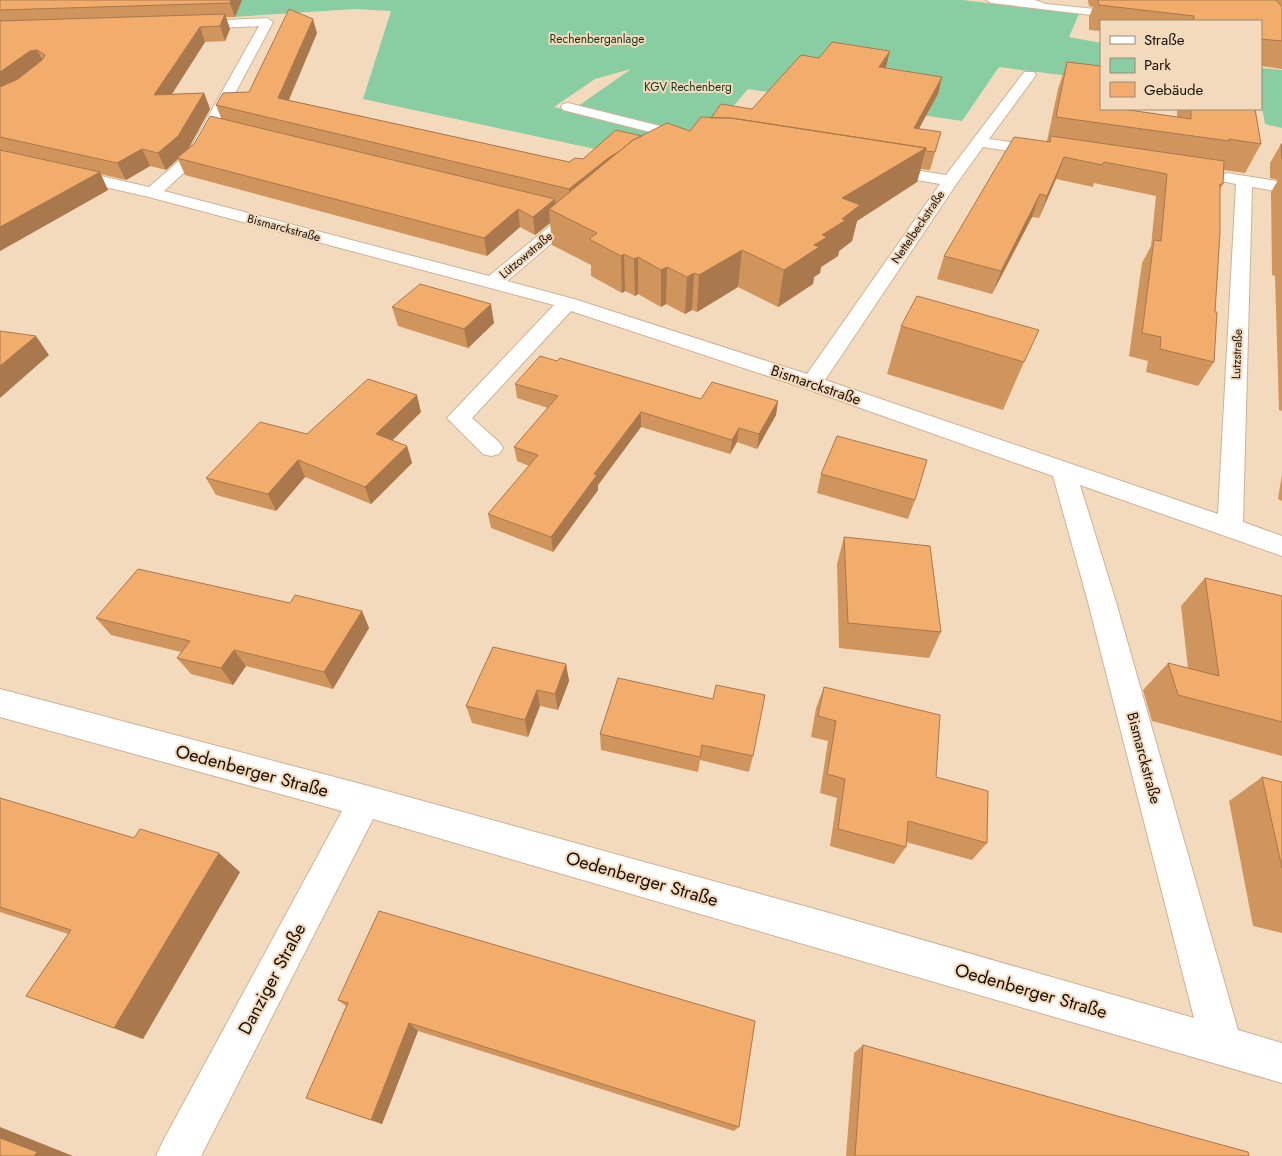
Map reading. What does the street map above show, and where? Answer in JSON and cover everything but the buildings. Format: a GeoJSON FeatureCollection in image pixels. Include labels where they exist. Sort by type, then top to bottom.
{"type":"FeatureCollection","features":[{"type":"Feature","properties":{"kind":"street"},"geometry":{"type":"LineString","coordinates":[[992,0],[1044,7],[1072,5],[1168,20]]}},
{"type":"Feature","properties":{"kind":"street"},"geometry":{"type":"LineString","coordinates":[[1024,0],[1044,7]]}},
{"type":"Feature","properties":{"kind":"street"},"geometry":{"type":"LineString","coordinates":[[152,194],[193,157],[217,126],[267,22],[175,25]]}},
{"type":"Feature","properties":{"kind":"street","name":"Nettelbeckstraße"},"geometry":{"type":"LineString","coordinates":[[812,383],[950,181],[1029,75]]}},
{"type":"Feature","properties":{"kind":"street"},"geometry":{"type":"LineString","coordinates":[[568,107],[683,136],[699,144],[667,150]]}},
{"type":"Feature","properties":{"kind":"street"},"geometry":{"type":"LineString","coordinates":[[978,142],[1057,153]]}},
{"type":"Feature","properties":{"kind":"street","name":"Bismarckstraße"},"geometry":{"type":"LineString","coordinates":[[0,158],[152,194],[566,303],[812,383],[1064,472],[1282,546]]}},
{"type":"Feature","properties":{"kind":"street"},"geometry":{"type":"LineString","coordinates":[[863,167],[950,181]]}},
{"type":"Feature","properties":{"kind":"street"},"geometry":{"type":"LineString","coordinates":[[1214,176],[1282,187]]}},
{"type":"Feature","properties":{"kind":"street","name":"Lutzstraße"},"geometry":{"type":"LineString","coordinates":[[1230,528],[1244,180]]}},
{"type":"Feature","properties":{"kind":"street","name":"Lützowstraße"},"geometry":{"type":"LineString","coordinates":[[493,283],[590,201]]}},
{"type":"Feature","properties":{"kind":"street"},"geometry":{"type":"LineString","coordinates":[[556,209],[575,214]]}},
{"type":"Feature","properties":{"kind":"street"},"geometry":{"type":"LineString","coordinates":[[491,448],[459,418],[566,303]]}},
{"type":"Feature","properties":{"kind":"street","name":"Bismarckstraße"},"geometry":{"type":"LineString","coordinates":[[1064,472],[1104,611],[1222,1046]]}},
{"type":"Feature","properties":{"kind":"street","name":"Oedenberger Straße"},"geometry":{"type":"LineString","coordinates":[[0,703],[365,801],[822,930],[1282,1063]]}},
{"type":"Feature","properties":{"kind":"street","name":"Danziger Straße"},"geometry":{"type":"LineString","coordinates":[[178,1156],[365,801]]}},
{"type":"Feature","properties":{"kind":"green space"},"geometry":{"type":"Polygon","coordinates":[[[0,0],[962,0],[1079,14],[1069,37],[1100,43],[1100,80],[999,67],[962,121],[748,89],[708,136],[682,134],[577,107],[631,69],[595,79],[554,107],[673,136],[609,152],[363,99],[391,11],[355,9],[155,22],[0,0]]]}},
{"type":"Feature","properties":{"kind":"green space"},"geometry":{"type":"Polygon","coordinates":[[[1262,68],[1282,70],[1282,128],[1265,124],[1262,108],[1262,68]]]}},
{"type":"Feature","properties":{"kind":"park label","name":"Rechenberganlage"},"geometry":{"type":"Point","coordinates":[597,39]}},
{"type":"Feature","properties":{"kind":"park label","name":"KGV Rechenberg"},"geometry":{"type":"Point","coordinates":[688,87]}}]}
